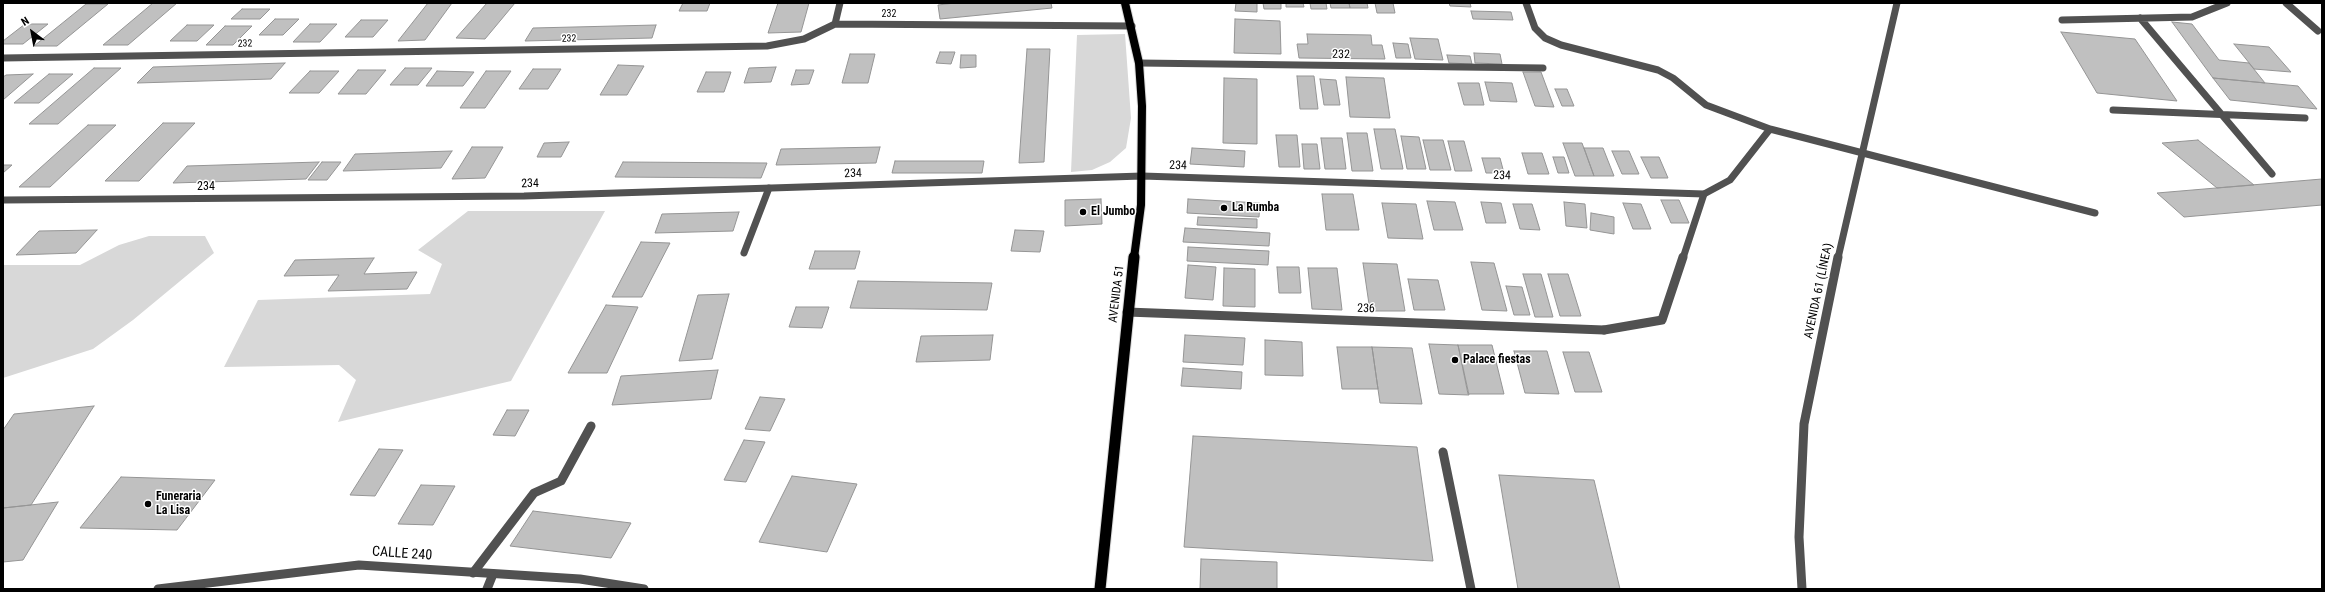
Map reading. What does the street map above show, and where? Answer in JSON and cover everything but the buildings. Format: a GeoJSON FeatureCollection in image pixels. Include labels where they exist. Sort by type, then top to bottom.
{"type":"FeatureCollection","features":[{"type":"Feature","properties":{"kind":"main road","name":"AVENIDA 51"},"geometry":{"type":"LineString","coordinates":[[1100,589],[1127,312],[1141,205],[1142,106],[1139,63],[1132,26],[1125,3]]}},
{"type":"Feature","properties":{"kind":"street"},"geometry":{"type":"LineString","coordinates":[[835,24],[840,3]]}},
{"type":"Feature","properties":{"kind":"street"},"geometry":{"type":"LineString","coordinates":[[1526,3],[1535,28],[1545,38],[1562,46],[1658,70],[1673,78],[1706,105],[1770,129],[2095,213]]}},
{"type":"Feature","properties":{"kind":"street","name":"AVENIDA 61 (LÍNEA)"},"geometry":{"type":"LineString","coordinates":[[1802,589],[1799,537],[1804,424],[1823,324],[1896,3]]}},
{"type":"Feature","properties":{"kind":"street"},"geometry":{"type":"LineString","coordinates":[[2062,20],[2192,17],[2227,3]]}},
{"type":"Feature","properties":{"kind":"street"},"geometry":{"type":"LineString","coordinates":[[2286,3],[2318,31]]}},
{"type":"Feature","properties":{"kind":"street"},"geometry":{"type":"LineString","coordinates":[[2140,18],[2272,174]]}},
{"type":"Feature","properties":{"kind":"street","name":"232"},"geometry":{"type":"LineString","coordinates":[[3,58],[767,46],[804,39],[835,24],[1132,26]]}},
{"type":"Feature","properties":{"kind":"street","name":"232"},"geometry":{"type":"LineString","coordinates":[[1139,63],[1543,68]]}},
{"type":"Feature","properties":{"kind":"street"},"geometry":{"type":"LineString","coordinates":[[2113,110],[2305,118]]}},
{"type":"Feature","properties":{"kind":"street"},"geometry":{"type":"LineString","coordinates":[[1704,194],[1730,180],[1770,129]]}},
{"type":"Feature","properties":{"kind":"street","name":"234"},"geometry":{"type":"LineString","coordinates":[[3,200],[524,196],[1142,176],[1704,194]]}},
{"type":"Feature","properties":{"kind":"street"},"geometry":{"type":"LineString","coordinates":[[744,253],[769,188]]}},
{"type":"Feature","properties":{"kind":"street","name":"236"},"geometry":{"type":"LineString","coordinates":[[1127,312],[1604,330],[1662,320],[1704,194]]}},
{"type":"Feature","properties":{"kind":"street"},"geometry":{"type":"LineString","coordinates":[[473,573],[534,493],[561,481],[591,426]]}},
{"type":"Feature","properties":{"kind":"street"},"geometry":{"type":"LineString","coordinates":[[1443,452],[1470,589]]}},
{"type":"Feature","properties":{"kind":"street","name":"CALLE 240"},"geometry":{"type":"LineString","coordinates":[[158,589],[359,566],[580,579],[644,589]]}},
{"type":"Feature","properties":{"kind":"street"},"geometry":{"type":"LineString","coordinates":[[487,589],[494,574]]}},
{"type":"Feature","properties":{"kind":"shaded area"},"geometry":{"type":"Polygon","coordinates":[[[1125,34],[1131,118],[1126,148],[1110,162],[1092,170],[1071,172],[1077,35],[1125,34]]]}},
{"type":"Feature","properties":{"kind":"shaded area"},"geometry":{"type":"Polygon","coordinates":[[[468,211],[605,211],[511,381],[338,422],[356,380],[339,365],[224,367],[258,300],[430,294],[442,264],[418,250],[468,211]]]}},
{"type":"Feature","properties":{"kind":"shaded area"},"geometry":{"type":"Polygon","coordinates":[[[149,236],[205,236],[214,253],[133,320],[93,349],[3,378],[3,265],[80,265],[119,245],[149,236]]]}},
{"type":"Feature","properties":{"kind":"place","name":"La Rumba"},"geometry":{"type":"Point","coordinates":[1224,208]}},
{"type":"Feature","properties":{"kind":"place","name":"El Jumbo"},"geometry":{"type":"Point","coordinates":[1083,212]}},
{"type":"Feature","properties":{"kind":"place","name":"Palace fiestas"},"geometry":{"type":"Point","coordinates":[1455,360]}},
{"type":"Feature","properties":{"kind":"place","name":"Funeraria La Lisa"},"geometry":{"type":"Point","coordinates":[148,504]}}]}
